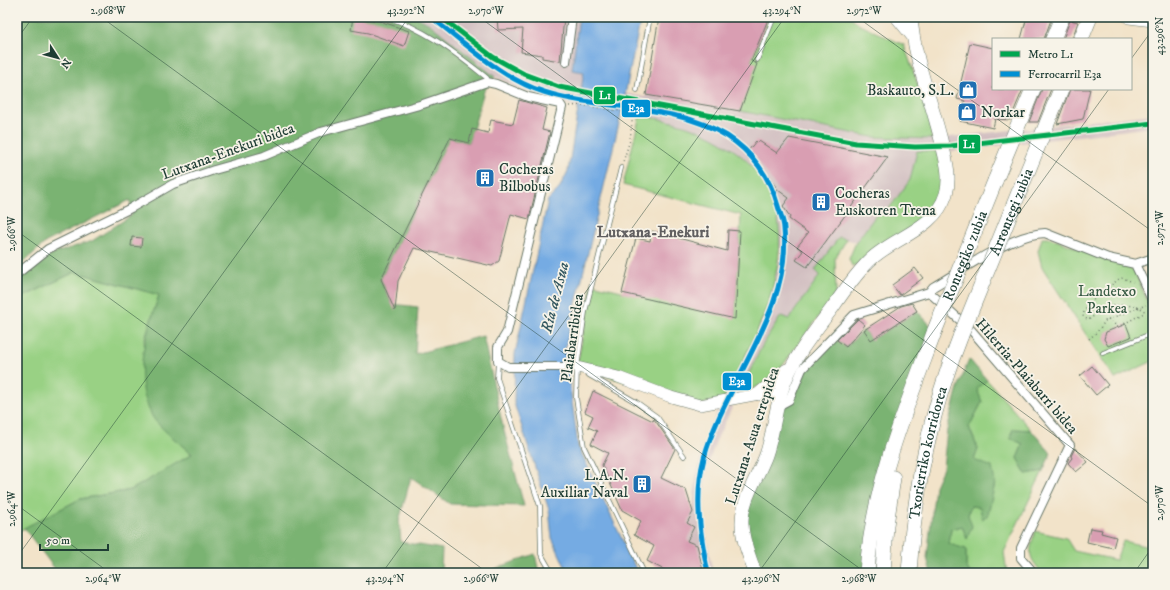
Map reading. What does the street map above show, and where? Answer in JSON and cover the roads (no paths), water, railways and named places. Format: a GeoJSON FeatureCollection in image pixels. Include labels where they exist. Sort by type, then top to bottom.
{"type":"FeatureCollection","features":[{"type":"Feature","properties":{"kind":"highway"},"geometry":{"type":"LineString","coordinates":[[1053,38],[1062,17]]}},
{"type":"Feature","properties":{"kind":"highway"},"geometry":{"type":"LineString","coordinates":[[1081,38],[1090,17]]}},
{"type":"Feature","properties":{"kind":"highway","name":"Arrontegi zubia"},"geometry":{"type":"LineString","coordinates":[[995,181],[1033,90]]}},
{"type":"Feature","properties":{"kind":"highway","name":"Arrontegi zubia"},"geometry":{"type":"LineString","coordinates":[[960,335],[1061,90]]}},
{"type":"Feature","properties":{"kind":"highway","name":"Rontegiko zubia"},"geometry":{"type":"LineString","coordinates":[[915,386],[935,330],[995,181]]}},
{"type":"Feature","properties":{"kind":"highway","name":"Txorierriko korridorea"},"geometry":{"type":"LineString","coordinates":[[909,573],[912,523],[919,477],[932,418],[945,375],[960,335]]}},
{"type":"Feature","properties":{"kind":"highway"},"geometry":{"type":"LineString","coordinates":[[867,573],[875,516],[885,472],[915,386]]}},
{"type":"Feature","properties":{"kind":"highway","name":"Txorierriko korridorea"},"geometry":{"type":"LineString","coordinates":[[883,573],[886,525],[892,482],[901,437],[915,386]]}},
{"type":"Feature","properties":{"kind":"main road"},"geometry":{"type":"LineString","coordinates":[[897,17],[912,35]]}},
{"type":"Feature","properties":{"kind":"main road"},"geometry":{"type":"LineString","coordinates":[[912,17],[912,35]]}},
{"type":"Feature","properties":{"kind":"main road"},"geometry":{"type":"LineString","coordinates":[[1129,17],[1153,20]]}},
{"type":"Feature","properties":{"kind":"main road","name":"Lutxana-Asua errepidea"},"geometry":{"type":"LineString","coordinates":[[755,573],[744,541],[742,523],[744,507],[766,453],[779,401],[792,366],[802,348],[863,267],[884,248],[922,226],[938,210],[948,188],[946,164],[936,120],[912,35]]}},
{"type":"Feature","properties":{"kind":"main road"},"geometry":{"type":"LineString","coordinates":[[754,396],[792,366]]}},
{"type":"Feature","properties":{"kind":"street"},"geometry":{"type":"LineString","coordinates":[[566,62],[572,17]]}},
{"type":"Feature","properties":{"kind":"street","name":"Lutxana-Enekuri bidea"},"geometry":{"type":"LineString","coordinates":[[17,274],[48,249],[131,208],[173,184],[214,170],[264,156],[321,132],[423,104],[487,82]]}},
{"type":"Feature","properties":{"kind":"street"},"geometry":{"type":"LineString","coordinates":[[487,82],[496,84],[528,97],[560,104],[562,107],[507,332],[498,347],[498,361],[508,366],[574,367],[618,377],[687,402],[700,405],[754,396],[779,401],[789,400],[802,369],[854,315],[929,292],[933,287],[1009,243],[1034,233],[1045,232],[1108,258],[1135,264],[1153,258]]}},
{"type":"Feature","properties":{"kind":"street"},"geometry":{"type":"LineString","coordinates":[[1135,264],[1151,303]]}},
{"type":"Feature","properties":{"kind":"street","name":"Hilerria-Plaiabarri bidea"},"geometry":{"type":"LineString","coordinates":[[929,292],[972,331],[1070,445],[1021,548],[1021,558],[1034,573]]}},
{"type":"Feature","properties":{"kind":"lane"},"geometry":{"type":"LineString","coordinates":[[386,17],[409,24],[425,33],[487,78],[487,82]]}},
{"type":"Feature","properties":{"kind":"lane"},"geometry":{"type":"LineString","coordinates":[[637,90],[650,17]]}},
{"type":"Feature","properties":{"kind":"lane"},"geometry":{"type":"LineString","coordinates":[[757,60],[774,17]]}},
{"type":"Feature","properties":{"kind":"lane","name":"Plaiabarribidea"},"geometry":{"type":"LineString","coordinates":[[621,168],[585,312],[574,367],[576,398],[584,447],[644,573]]}},
{"type":"Feature","properties":{"kind":"lane"},"geometry":{"type":"LineString","coordinates":[[1103,353],[1153,333]]}},
{"type":"Feature","properties":{"kind":"lane"},"geometry":{"type":"LineString","coordinates":[[498,361],[497,378],[540,506],[541,554],[552,573]]}},
{"type":"Feature","properties":{"kind":"lane"},"geometry":{"type":"LineString","coordinates":[[574,367],[636,402],[657,417],[684,456]]}},
{"type":"Feature","properties":{"kind":"water","name":"Ría de Asua"},"geometry":{"type":"Polygon","coordinates":[[[579,17],[641,17],[620,119],[565,349],[578,446],[638,573],[568,573],[552,538],[549,510],[514,403],[515,354],[548,200],[559,189],[568,171],[584,72],[572,70],[579,17]]]}},
{"type":"Feature","properties":{"kind":"metro line","name":"L1"},"geometry":{"type":"LineString","coordinates":[[441,17],[493,57],[524,74],[559,87],[856,143],[915,147],[951,146],[1153,123]]}},
{"type":"Feature","properties":{"kind":"rail line","name":"E3a"},"geometry":{"type":"LineString","coordinates":[[431,17],[498,69],[528,86],[567,98],[661,112],[684,117],[706,125],[736,142],[752,158],[765,175],[775,195],[784,229],[784,259],[778,289],[768,317],[755,346],[726,402],[714,430],[704,458],[701,472],[699,487],[699,516],[708,573]]}},
{"type":"Feature","properties":{"kind":"place","name":"Baskauto, S.L."},"geometry":{"type":"Point","coordinates":[968,90]}},
{"type":"Feature","properties":{"kind":"place","name":"Norkar"},"geometry":{"type":"Point","coordinates":[967,112]}},
{"type":"Feature","properties":{"kind":"place","name":"Cocheras Bilbobus"},"geometry":{"type":"Point","coordinates":[485,178]}},
{"type":"Feature","properties":{"kind":"place","name":"Cocheras Euskotren Trena"},"geometry":{"type":"Point","coordinates":[821,202]}},
{"type":"Feature","properties":{"kind":"place","name":"L.A.N. Auxiliar Naval"},"geometry":{"type":"Point","coordinates":[642,484]}},
{"type":"Feature","properties":{"kind":"district","name":"Lutxana-Enekuri"},"geometry":{"type":"Point","coordinates":[653,231]}},
{"type":"Feature","properties":{"kind":"park label","name":"Landetxo Parkea"},"geometry":{"type":"Point","coordinates":[1107,300]}}]}
